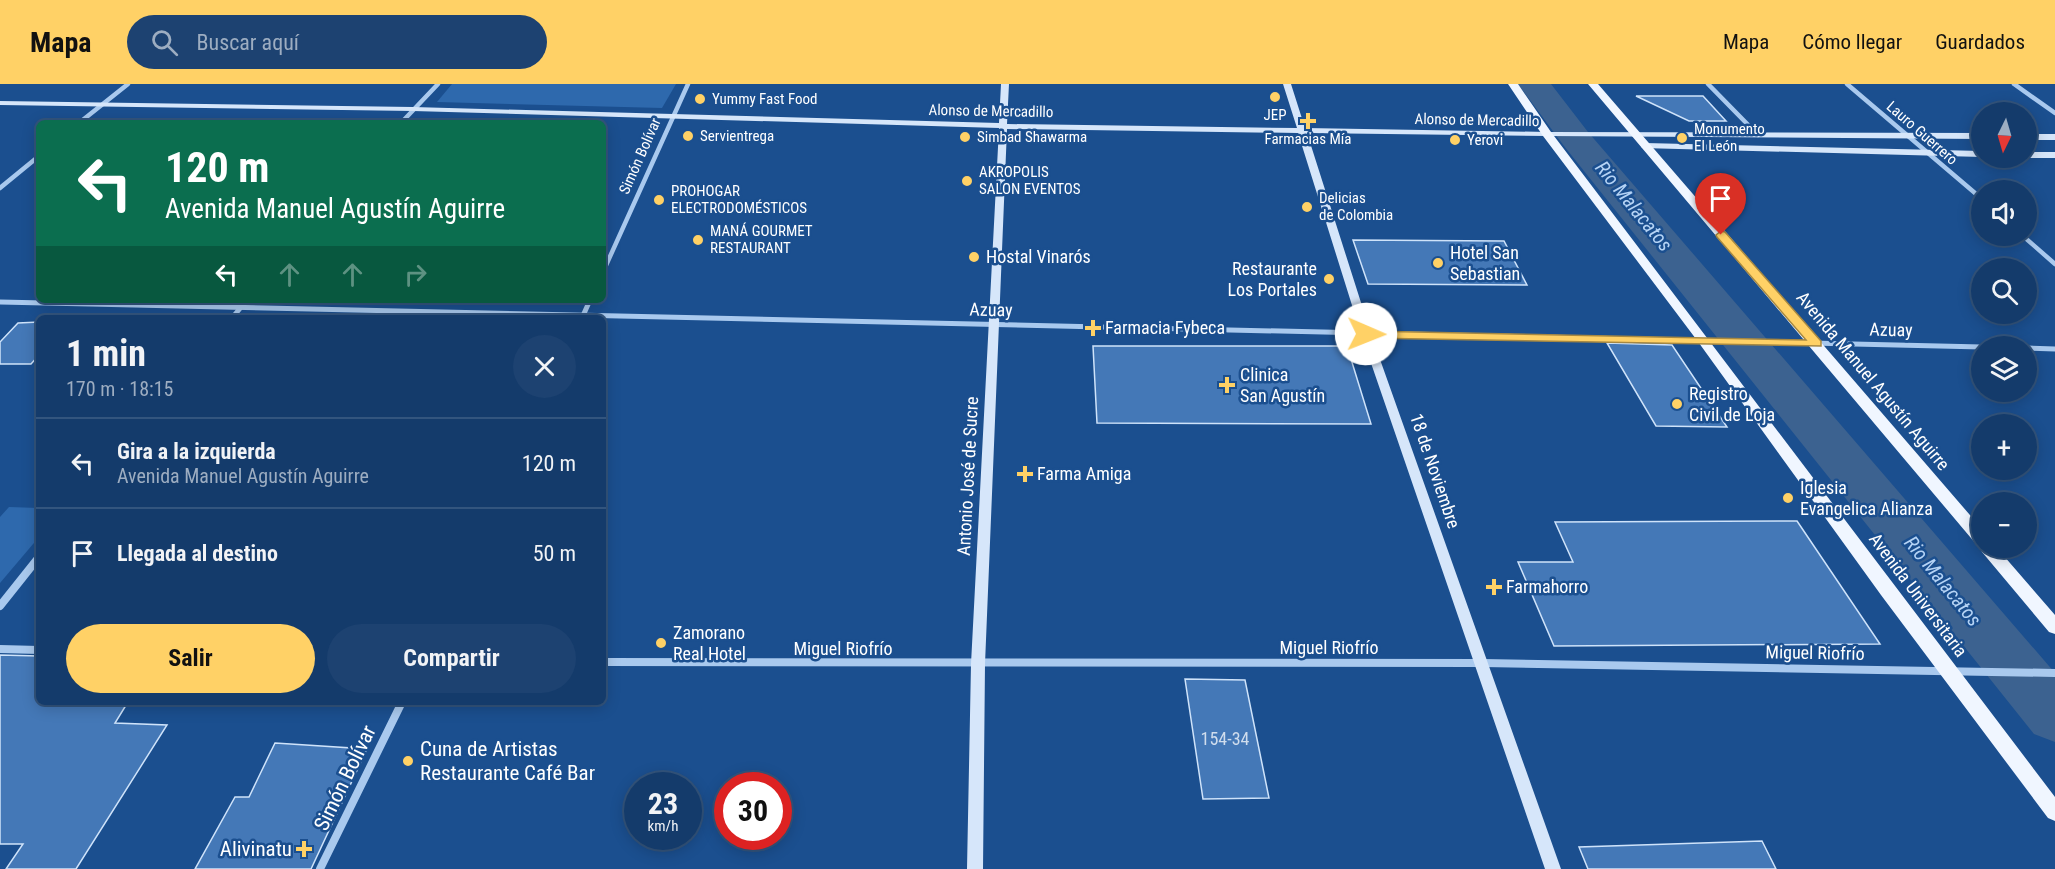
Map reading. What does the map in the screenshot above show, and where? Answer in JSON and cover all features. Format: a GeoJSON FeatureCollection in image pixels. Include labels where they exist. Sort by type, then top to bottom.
{"type":"FeatureCollection","features":[{"type":"Feature","properties":{"kind":"main road","name":"Avenida Universitaria"},"geometry":{"type":"LineString","coordinates":[[1513,84],[1547,134],[1704,340],[2055,812]]}},
{"type":"Feature","properties":{"kind":"main road","name":"Avenida Manuel Agustín Aguirre"},"geometry":{"type":"LineString","coordinates":[[1593,84],[1630,135],[1645,146],[1809,343],[1971,527]]}},
{"type":"Feature","properties":{"kind":"main road"},"geometry":{"type":"LineString","coordinates":[[1996,558],[2055,627]]}},
{"type":"Feature","properties":{"kind":"street"},"geometry":{"type":"LineString","coordinates":[[83,120],[128,84]]}},
{"type":"Feature","properties":{"kind":"street"},"geometry":{"type":"LineString","coordinates":[[403,120],[438,84]]}},
{"type":"Feature","properties":{"kind":"street","name":"Simón Bolívar"},"geometry":{"type":"LineString","coordinates":[[606,265],[688,84]]}},
{"type":"Feature","properties":{"kind":"street","name":"Antonio José de Sucre"},"geometry":{"type":"LineString","coordinates":[[975,869],[978,664],[1005,84]]}},
{"type":"Feature","properties":{"kind":"street","name":"18 de Noviembre"},"geometry":{"type":"LineString","coordinates":[[1287,84],[1366,334],[1483,663],[1553,869]]}},
{"type":"Feature","properties":{"kind":"street"},"geometry":{"type":"LineString","coordinates":[[1708,84],[1758,135]]}},
{"type":"Feature","properties":{"kind":"street","name":"Lauro Guerrero"},"geometry":{"type":"LineString","coordinates":[[1847,84],[1971,190]]}},
{"type":"Feature","properties":{"kind":"street"},"geometry":{"type":"LineString","coordinates":[[2014,84],[2055,114]]}},
{"type":"Feature","properties":{"kind":"street","name":"Alonso de Mercadillo"},"geometry":{"type":"LineString","coordinates":[[0,103],[413,108],[1003,126],[1565,135],[1971,136]]}},
{"type":"Feature","properties":{"kind":"street"},"geometry":{"type":"LineString","coordinates":[[1718,135],[1730,148]]}},
{"type":"Feature","properties":{"kind":"street"},"geometry":{"type":"LineString","coordinates":[[2037,137],[2055,137]]}},
{"type":"Feature","properties":{"kind":"street"},"geometry":{"type":"LineString","coordinates":[[1645,146],[1971,154]]}},
{"type":"Feature","properties":{"kind":"street"},"geometry":{"type":"LineString","coordinates":[[2037,155],[2055,155]]}},
{"type":"Feature","properties":{"kind":"street"},"geometry":{"type":"LineString","coordinates":[[0,188],[36,158]]}},
{"type":"Feature","properties":{"kind":"street"},"geometry":{"type":"LineString","coordinates":[[2034,246],[2055,264]]}},
{"type":"Feature","properties":{"kind":"street","name":"Azuay"},"geometry":{"type":"LineString","coordinates":[[0,302],[36,303]]}},
{"type":"Feature","properties":{"kind":"street","name":"Azuay"},"geometry":{"type":"LineString","coordinates":[[48,303],[515,315]]}},
{"type":"Feature","properties":{"kind":"street"},"geometry":{"type":"LineString","coordinates":[[234,315],[244,303]]}},
{"type":"Feature","properties":{"kind":"street","name":"Azuay"},"geometry":{"type":"LineString","coordinates":[[606,317],[1971,347]]}},
{"type":"Feature","properties":{"kind":"street"},"geometry":{"type":"LineString","coordinates":[[2037,348],[2055,349]]}},
{"type":"Feature","properties":{"kind":"street"},"geometry":{"type":"LineString","coordinates":[[0,606],[36,561]]}},
{"type":"Feature","properties":{"kind":"street"},"geometry":{"type":"LineString","coordinates":[[0,649],[36,650]]}},
{"type":"Feature","properties":{"kind":"street","name":"Miguel Riofrío"},"geometry":{"type":"LineString","coordinates":[[606,662],[1483,663],[1947,669],[2055,673]]}},
{"type":"Feature","properties":{"kind":"street","name":"Simón Bolívar"},"geometry":{"type":"LineString","coordinates":[[320,869],[401,705]]}},
{"type":"Feature","properties":{"kind":"shaded area"},"geometry":{"type":"Polygon","coordinates":[[[452,84],[676,84],[662,108],[437,102],[452,84]]]}},
{"type":"Feature","properties":{"kind":"shaded area"},"geometry":{"type":"Polygon","coordinates":[[[9,507],[36,508],[36,541],[0,583],[0,517],[9,507]]]}},
{"type":"Feature","properties":{"kind":"building"},"geometry":{"type":"Polygon","coordinates":[[[1636,96],[1703,96],[1726,121],[1689,121],[1636,96]]]}},
{"type":"Feature","properties":{"kind":"building","name":"Hotel San Sebastian"},"geometry":{"type":"Polygon","coordinates":[[[1353,240],[1504,241],[1527,285],[1368,284],[1353,240]]]}},
{"type":"Feature","properties":{"kind":"building"},"geometry":{"type":"Polygon","coordinates":[[[36,322],[36,358],[31,364],[0,364],[0,342],[18,323],[36,322]]]}},
{"type":"Feature","properties":{"kind":"building"},"geometry":{"type":"Polygon","coordinates":[[[1607,343],[1672,345],[1727,427],[1656,426],[1607,343]]]}},
{"type":"Feature","properties":{"kind":"building","name":"Clinica San Agustín"},"geometry":{"type":"Polygon","coordinates":[[[1093,346],[1347,346],[1371,424],[1097,423],[1093,346]]]}},
{"type":"Feature","properties":{"kind":"building"},"geometry":{"type":"Polygon","coordinates":[[[1797,521],[1880,644],[1554,646],[1518,562],[1573,562],[1555,522],[1797,521]]]}},
{"type":"Feature","properties":{"kind":"building"},"geometry":{"type":"Polygon","coordinates":[[[0,655],[36,656],[36,705],[126,705],[115,723],[167,725],[76,869],[6,869],[23,844],[0,844],[0,655]]]}},
{"type":"Feature","properties":{"kind":"building"},"geometry":{"type":"Polygon","coordinates":[[[1185,679],[1245,680],[1269,798],[1203,799],[1185,679]]]}},
{"type":"Feature","properties":{"kind":"building"},"geometry":{"type":"Polygon","coordinates":[[[275,743],[367,749],[311,869],[195,869],[235,797],[249,797],[275,743]]]}},
{"type":"Feature","properties":{"kind":"building"},"geometry":{"type":"Polygon","coordinates":[[[1762,841],[1776,869],[1588,869],[1579,847],[1762,841]]]}},
{"type":"Feature","properties":{"kind":"waterway","name":"Rio Malacatos"},"geometry":{"type":"LineString","coordinates":[[1534,84],[1576,139],[2055,716]]}},
{"type":"Feature","properties":{"kind":"place","name":"JEP"},"geometry":{"type":"Point","coordinates":[1275,97]}},
{"type":"Feature","properties":{"kind":"place","name":"Yummy Fast Food"},"geometry":{"type":"Point","coordinates":[700,99]}},
{"type":"Feature","properties":{"kind":"place","name":"Farmacias Mía"},"geometry":{"type":"Point","coordinates":[1308,121]}},
{"type":"Feature","properties":{"kind":"place","name":"Servientrega"},"geometry":{"type":"Point","coordinates":[688,136]}},
{"type":"Feature","properties":{"kind":"place","name":"Simbad Shawarma"},"geometry":{"type":"Point","coordinates":[965,137]}},
{"type":"Feature","properties":{"kind":"place","name":"Monumento El León"},"geometry":{"type":"Point","coordinates":[1682,138]}},
{"type":"Feature","properties":{"kind":"place","name":"Yerovi"},"geometry":{"type":"Point","coordinates":[1455,140]}},
{"type":"Feature","properties":{"kind":"place","name":"AKROPOLIS SALON EVENTOS"},"geometry":{"type":"Point","coordinates":[967,181]}},
{"type":"Feature","properties":{"kind":"place","name":"PROHOGAR ELECTRODOMÉSTICOS"},"geometry":{"type":"Point","coordinates":[659,200]}},
{"type":"Feature","properties":{"kind":"place","name":"Delicias de Colombia"},"geometry":{"type":"Point","coordinates":[1307,207]}},
{"type":"Feature","properties":{"kind":"place","name":"MANÁ GOURMET RESTAURANT"},"geometry":{"type":"Point","coordinates":[698,240]}},
{"type":"Feature","properties":{"kind":"place","name":"Hostal Vinarós"},"geometry":{"type":"Point","coordinates":[974,257]}},
{"type":"Feature","properties":{"kind":"place","name":"Hotel San Sebastian"},"geometry":{"type":"Point","coordinates":[1438,263]}},
{"type":"Feature","properties":{"kind":"place","name":"Restaurante Los Portales"},"geometry":{"type":"Point","coordinates":[1329,279]}},
{"type":"Feature","properties":{"kind":"place","name":"Farmacia Fybeca"},"geometry":{"type":"Point","coordinates":[1093,328]}},
{"type":"Feature","properties":{"kind":"place","name":"Clinica San Agustín"},"geometry":{"type":"Point","coordinates":[1227,385]}},
{"type":"Feature","properties":{"kind":"place","name":"Registro Civil de Loja"},"geometry":{"type":"Point","coordinates":[1677,404]}},
{"type":"Feature","properties":{"kind":"place","name":"Farma Amiga"},"geometry":{"type":"Point","coordinates":[1025,474]}},
{"type":"Feature","properties":{"kind":"place","name":"Iglesia Evangelica Alianza"},"geometry":{"type":"Point","coordinates":[1788,498]}},
{"type":"Feature","properties":{"kind":"place","name":"Farmahorro"},"geometry":{"type":"Point","coordinates":[1494,587]}},
{"type":"Feature","properties":{"kind":"place","name":"Zamorano Real Hotel"},"geometry":{"type":"Point","coordinates":[661,643]}},
{"type":"Feature","properties":{"kind":"place","name":"Cuna de Artistas Restaurante Café Bar"},"geometry":{"type":"Point","coordinates":[408,761]}},
{"type":"Feature","properties":{"kind":"place","name":"Alivinatu"},"geometry":{"type":"Point","coordinates":[304,849]}},
{"type":"Feature","properties":{"kind":"route"},"geometry":{"type":"LineString","coordinates":[[1366,334],[1816,344],[1721,235]]}}]}
